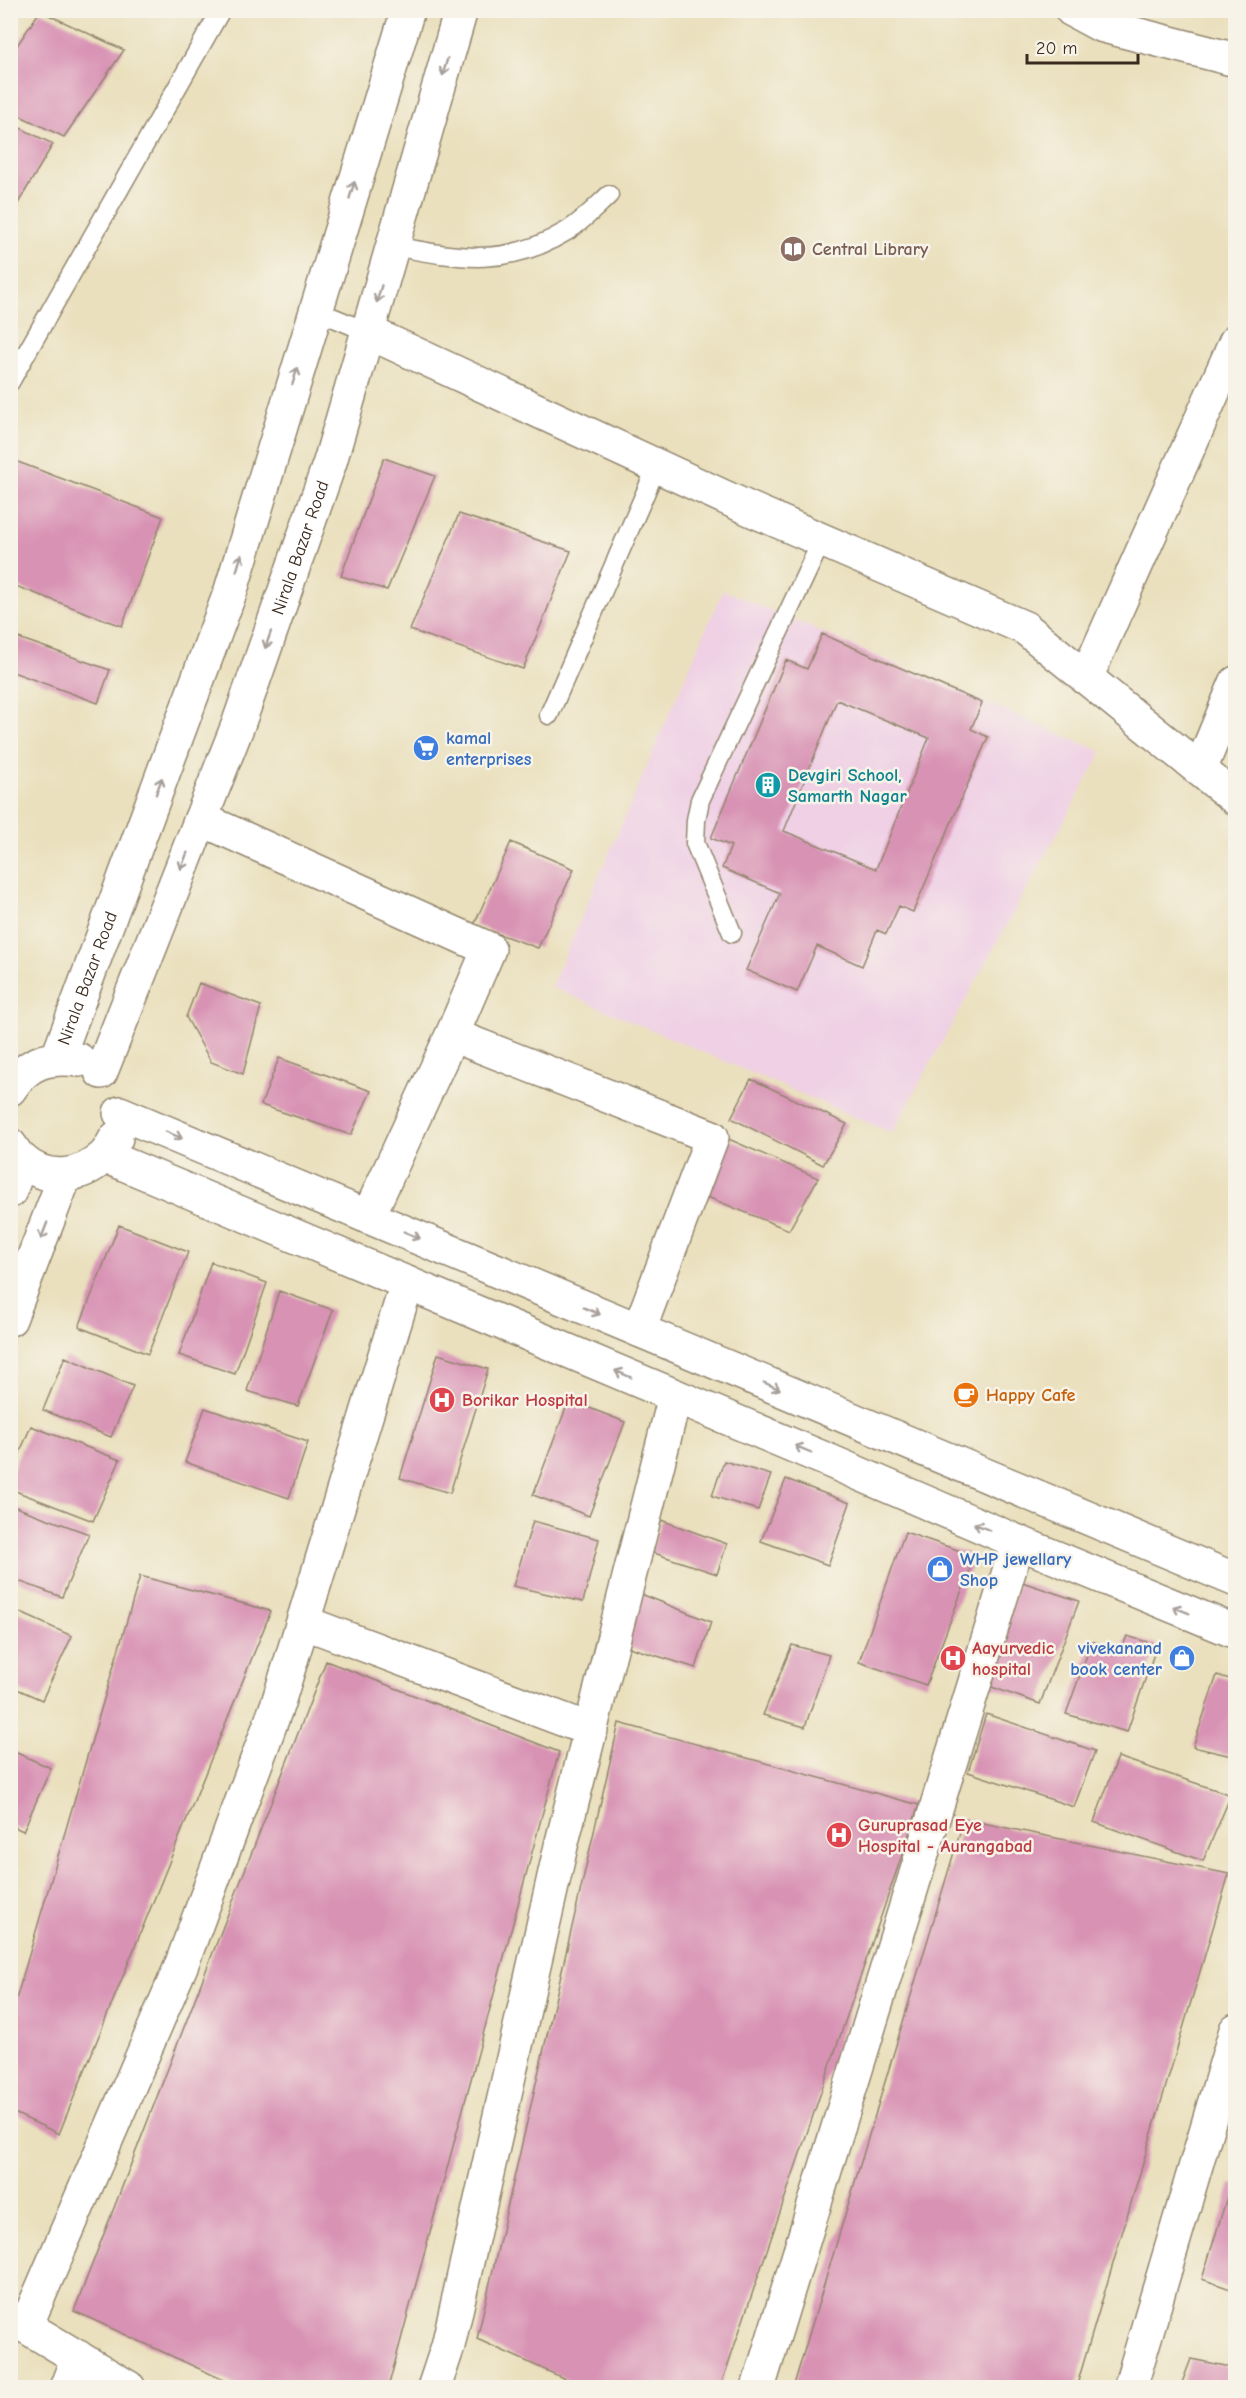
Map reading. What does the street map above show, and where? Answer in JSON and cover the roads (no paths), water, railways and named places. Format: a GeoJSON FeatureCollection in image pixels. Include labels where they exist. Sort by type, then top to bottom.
{"type":"FeatureCollection","features":[{"type":"Feature","properties":{"kind":"street","name":"Nirala Bazar Road"},"geometry":{"type":"LineString","coordinates":[[58,1058],[231,590],[408,10]]}},
{"type":"Feature","properties":{"kind":"street","name":"Nirala Bazar Road"},"geometry":{"type":"LineString","coordinates":[[101,1072],[238,725],[330,462],[461,10]]}},
{"type":"Feature","properties":{"kind":"street"},"geometry":{"type":"LineString","coordinates":[[1072,10],[1100,25],[1236,60]]}},
{"type":"Feature","properties":{"kind":"street"},"geometry":{"type":"LineString","coordinates":[[368,332],[657,466],[1025,628],[1236,799]]}},
{"type":"Feature","properties":{"kind":"street"},"geometry":{"type":"LineString","coordinates":[[1086,678],[1236,341]]}},
{"type":"Feature","properties":{"kind":"street"},"geometry":{"type":"LineString","coordinates":[[1200,770],[1236,683]]}},
{"type":"Feature","properties":{"kind":"street"},"geometry":{"type":"LineString","coordinates":[[201,819],[489,949],[368,1217]]}},
{"type":"Feature","properties":{"kind":"street"},"geometry":{"type":"LineString","coordinates":[[452,1035],[712,1137],[639,1330]]}},
{"type":"Feature","properties":{"kind":"street"},"geometry":{"type":"LineString","coordinates":[[10,1191],[16,1153],[42,1173],[65,1176],[87,1170],[105,1156],[117,1136],[120,1113],[114,1090],[101,1072],[81,1061],[58,1058],[36,1063],[13,1080]]}},
{"type":"Feature","properties":{"kind":"street"},"geometry":{"type":"LineString","coordinates":[[120,1113],[1236,1580]]}},
{"type":"Feature","properties":{"kind":"street"},"geometry":{"type":"LineString","coordinates":[[105,1156],[1236,1632]]}},
{"type":"Feature","properties":{"kind":"street"},"geometry":{"type":"LineString","coordinates":[[10,1319],[65,1176]]}},
{"type":"Feature","properties":{"kind":"street"},"geometry":{"type":"LineString","coordinates":[[129,2388],[18,2322],[181,1966],[278,1703],[407,1283]]}},
{"type":"Feature","properties":{"kind":"street"},"geometry":{"type":"LineString","coordinates":[[434,2388],[448,2346],[561,1846],[675,1396]]}},
{"type":"Feature","properties":{"kind":"street"},"geometry":{"type":"LineString","coordinates":[[758,2388],[1018,1542]]}},
{"type":"Feature","properties":{"kind":"street"},"geometry":{"type":"LineString","coordinates":[[303,1622],[591,1730]]}},
{"type":"Feature","properties":{"kind":"street"},"geometry":{"type":"LineString","coordinates":[[1130,2388],[1236,2030]]}},
{"type":"Feature","properties":{"kind":"street"},"geometry":{"type":"LineString","coordinates":[[66,2388],[78,2357]]}},
{"type":"Feature","properties":{"kind":"lane"},"geometry":{"type":"LineString","coordinates":[[10,382],[221,10]]}},
{"type":"Feature","properties":{"kind":"lane"},"geometry":{"type":"LineString","coordinates":[[393,246],[457,257],[502,256],[533,248],[569,230],[609,195]]}},
{"type":"Feature","properties":{"kind":"lane"},"geometry":{"type":"LineString","coordinates":[[315,310],[368,332]]}},
{"type":"Feature","properties":{"kind":"lane"},"geometry":{"type":"LineString","coordinates":[[549,715],[657,466]]}},
{"type":"Feature","properties":{"kind":"lane"},"geometry":{"type":"LineString","coordinates":[[732,933],[695,843],[700,800],[822,540]]}},
{"type":"Feature","properties":{"kind":"place","name":"Central Library"},"geometry":{"type":"Point","coordinates":[793,249]}},
{"type":"Feature","properties":{"kind":"place","name":"kamal enterprises"},"geometry":{"type":"Point","coordinates":[426,748]}},
{"type":"Feature","properties":{"kind":"place","name":"Devgiri School, Samarth Nagar"},"geometry":{"type":"Point","coordinates":[768,785]}},
{"type":"Feature","properties":{"kind":"place","name":"Happy Cafe"},"geometry":{"type":"Point","coordinates":[966,1395]}},
{"type":"Feature","properties":{"kind":"place","name":"Borikar Hospital"},"geometry":{"type":"Point","coordinates":[442,1400]}},
{"type":"Feature","properties":{"kind":"place","name":"WHP jewellary Shop"},"geometry":{"type":"Point","coordinates":[940,1569]}},
{"type":"Feature","properties":{"kind":"place","name":"Aayurvedic hospital"},"geometry":{"type":"Point","coordinates":[953,1658]}},
{"type":"Feature","properties":{"kind":"place","name":"vivekanand book center"},"geometry":{"type":"Point","coordinates":[1182,1658]}},
{"type":"Feature","properties":{"kind":"place","name":"Guruprasad Eye Hospital - Aurangabad"},"geometry":{"type":"Point","coordinates":[839,1835]}}]}
